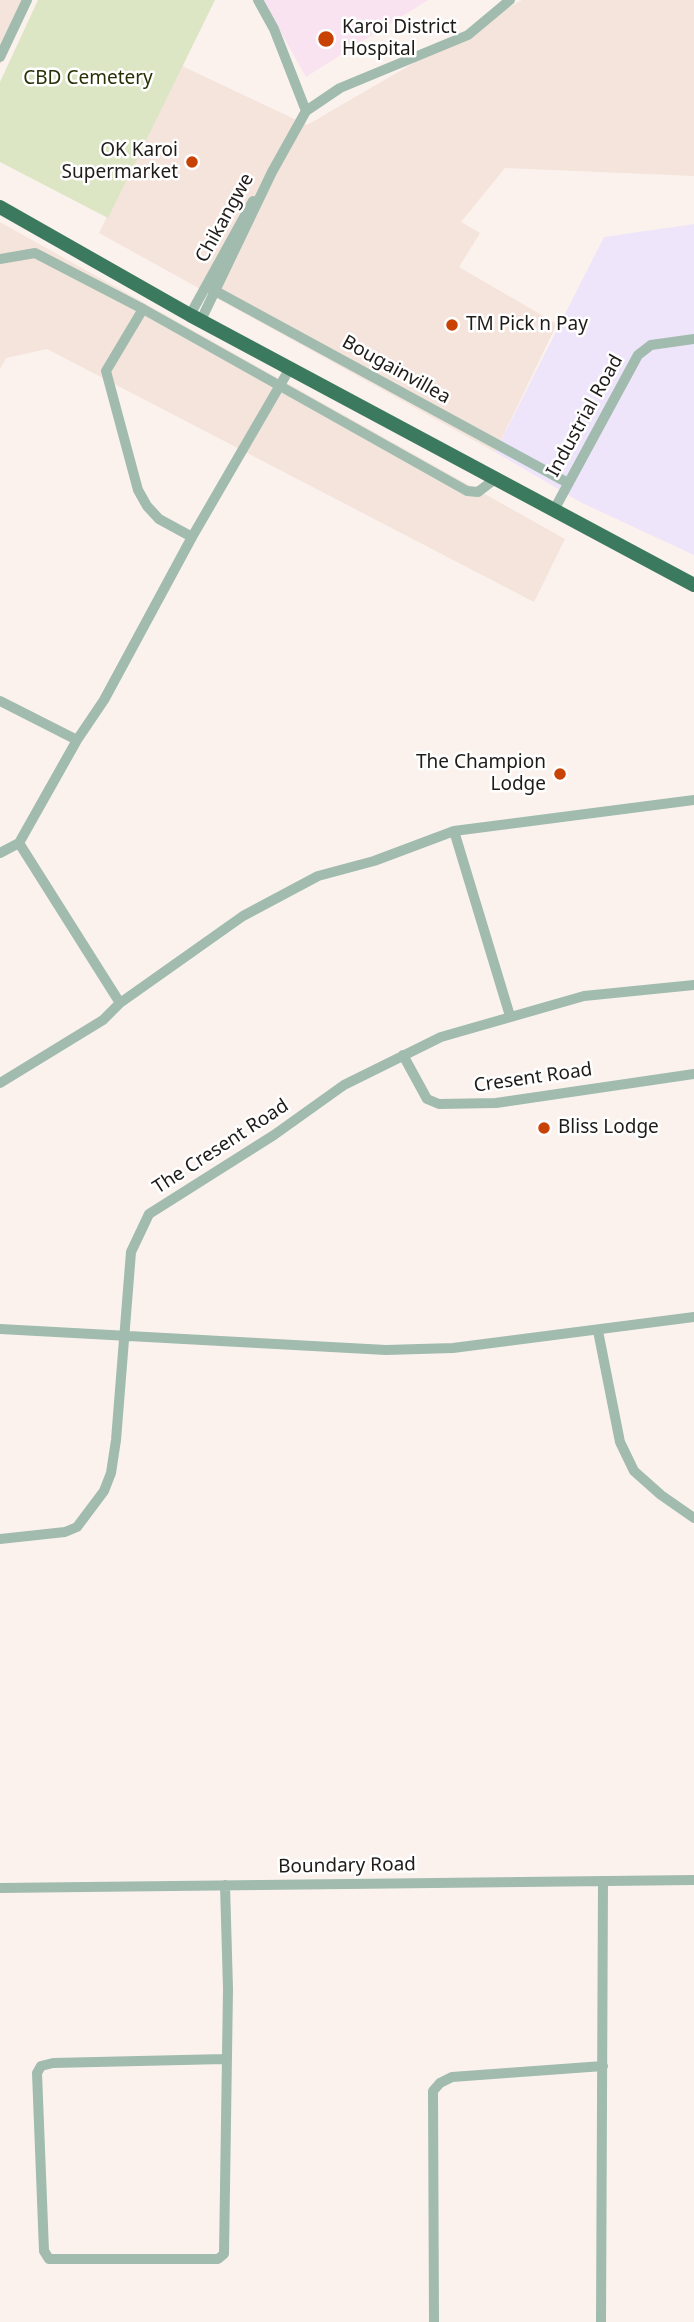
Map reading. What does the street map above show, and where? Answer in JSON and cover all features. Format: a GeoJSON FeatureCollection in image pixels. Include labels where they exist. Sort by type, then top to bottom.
{"type":"FeatureCollection","features":[{"type":"Feature","properties":{"kind":"highway"},"geometry":{"type":"LineString","coordinates":[[0,207],[196,318],[694,585]]}},
{"type":"Feature","properties":{"kind":"street"},"geometry":{"type":"LineString","coordinates":[[0,57],[27,0]]}},
{"type":"Feature","properties":{"kind":"street"},"geometry":{"type":"LineString","coordinates":[[258,0],[274,29],[306,111],[340,88],[468,35],[510,0]]}},
{"type":"Feature","properties":{"kind":"street","name":"Chikangwe"},"geometry":{"type":"LineString","coordinates":[[196,318],[264,180],[272,172],[306,111]]}},
{"type":"Feature","properties":{"kind":"street"},"geometry":{"type":"LineString","coordinates":[[0,259],[35,253],[143,309],[467,491],[478,492],[495,478]]}},
{"type":"Feature","properties":{"kind":"street","name":"Bougainvillea"},"geometry":{"type":"LineString","coordinates":[[211,288],[568,483]]}},
{"type":"Feature","properties":{"kind":"street"},"geometry":{"type":"LineString","coordinates":[[143,309],[107,366],[107,377],[138,490],[159,519],[192,537]]}},
{"type":"Feature","properties":{"kind":"street","name":"Industrial Road"},"geometry":{"type":"LineString","coordinates":[[554,510],[639,355],[651,345],[694,339]]}},
{"type":"Feature","properties":{"kind":"street"},"geometry":{"type":"LineString","coordinates":[[0,853],[19,843],[77,740],[104,700],[192,537],[290,368]]}},
{"type":"Feature","properties":{"kind":"street"},"geometry":{"type":"LineString","coordinates":[[0,701],[77,740]]}},
{"type":"Feature","properties":{"kind":"street"},"geometry":{"type":"LineString","coordinates":[[0,1083],[103,1020],[120,1003],[243,916],[290,888],[318,876],[374,861],[454,831],[694,800]]}},
{"type":"Feature","properties":{"kind":"street"},"geometry":{"type":"LineString","coordinates":[[454,831],[510,1016]]}},
{"type":"Feature","properties":{"kind":"street"},"geometry":{"type":"LineString","coordinates":[[19,843],[120,1003]]}},
{"type":"Feature","properties":{"kind":"street","name":"The Cresent Road"},"geometry":{"type":"LineString","coordinates":[[0,1539],[65,1532],[77,1527],[104,1491],[111,1473],[116,1440],[131,1251],[149,1214],[274,1135],[344,1085],[441,1037],[584,996],[694,985]]}},
{"type":"Feature","properties":{"kind":"street","name":"Cresent Road"},"geometry":{"type":"LineString","coordinates":[[403,1055],[426,1098],[439,1104],[496,1102],[694,1074]]}},
{"type":"Feature","properties":{"kind":"street"},"geometry":{"type":"LineString","coordinates":[[0,1329],[386,1350],[453,1348],[694,1317]]}},
{"type":"Feature","properties":{"kind":"street"},"geometry":{"type":"LineString","coordinates":[[598,1331],[620,1441],[634,1471],[661,1495],[694,1518]]}},
{"type":"Feature","properties":{"kind":"street","name":"Boundary Road"},"geometry":{"type":"LineString","coordinates":[[0,1888],[694,1880]]}},
{"type":"Feature","properties":{"kind":"street"},"geometry":{"type":"LineString","coordinates":[[601,2322],[603,1881]]}},
{"type":"Feature","properties":{"kind":"street"},"geometry":{"type":"LineString","coordinates":[[225,1885],[228,1989],[224,2255],[218,2259],[49,2259],[44,2251],[37,2073],[41,2066],[53,2063],[225,2059]]}},
{"type":"Feature","properties":{"kind":"street"},"geometry":{"type":"LineString","coordinates":[[434,2322],[433,2091],[440,2083],[452,2077],[604,2066]]}},
{"type":"Feature","properties":{"kind":"shaded area"},"geometry":{"type":"Polygon","coordinates":[[[0,0],[31,0],[0,65],[0,0]]]}},
{"type":"Feature","properties":{"kind":"shaded area","name":"Karoi District Hospital"},"geometry":{"type":"Polygon","coordinates":[[[263,0],[428,0],[306,77],[263,0]]]}},
{"type":"Feature","properties":{"kind":"shaded area"},"geometry":{"type":"Polygon","coordinates":[[[522,0],[694,0],[694,176],[505,168],[461,222],[480,233],[459,267],[557,324],[495,452],[99,233],[182,66],[307,125],[522,0]]]}},
{"type":"Feature","properties":{"kind":"shaded area"},"geometry":{"type":"Polygon","coordinates":[[[0,222],[565,539],[534,602],[47,349],[6,358],[0,369],[0,222]]]}},
{"type":"Feature","properties":{"kind":"shaded area"},"geometry":{"type":"Polygon","coordinates":[[[694,224],[694,555],[582,503],[495,452],[604,237],[694,224]]]}},
{"type":"Feature","properties":{"kind":"green space","name":"CBD Cemetery"},"geometry":{"type":"Polygon","coordinates":[[[38,0],[215,0],[108,218],[0,162],[0,82],[38,0]]]}},
{"type":"Feature","properties":{"kind":"place","name":"Karoi District Hospital"},"geometry":{"type":"Point","coordinates":[326,39]}},
{"type":"Feature","properties":{"kind":"place","name":"OK Karoi Supermarket"},"geometry":{"type":"Point","coordinates":[192,162]}},
{"type":"Feature","properties":{"kind":"place","name":"TM Pick n Pay"},"geometry":{"type":"Point","coordinates":[452,325]}},
{"type":"Feature","properties":{"kind":"place","name":"The Champion Lodge"},"geometry":{"type":"Point","coordinates":[560,774]}},
{"type":"Feature","properties":{"kind":"place","name":"Bliss Lodge"},"geometry":{"type":"Point","coordinates":[544,1128]}}]}
